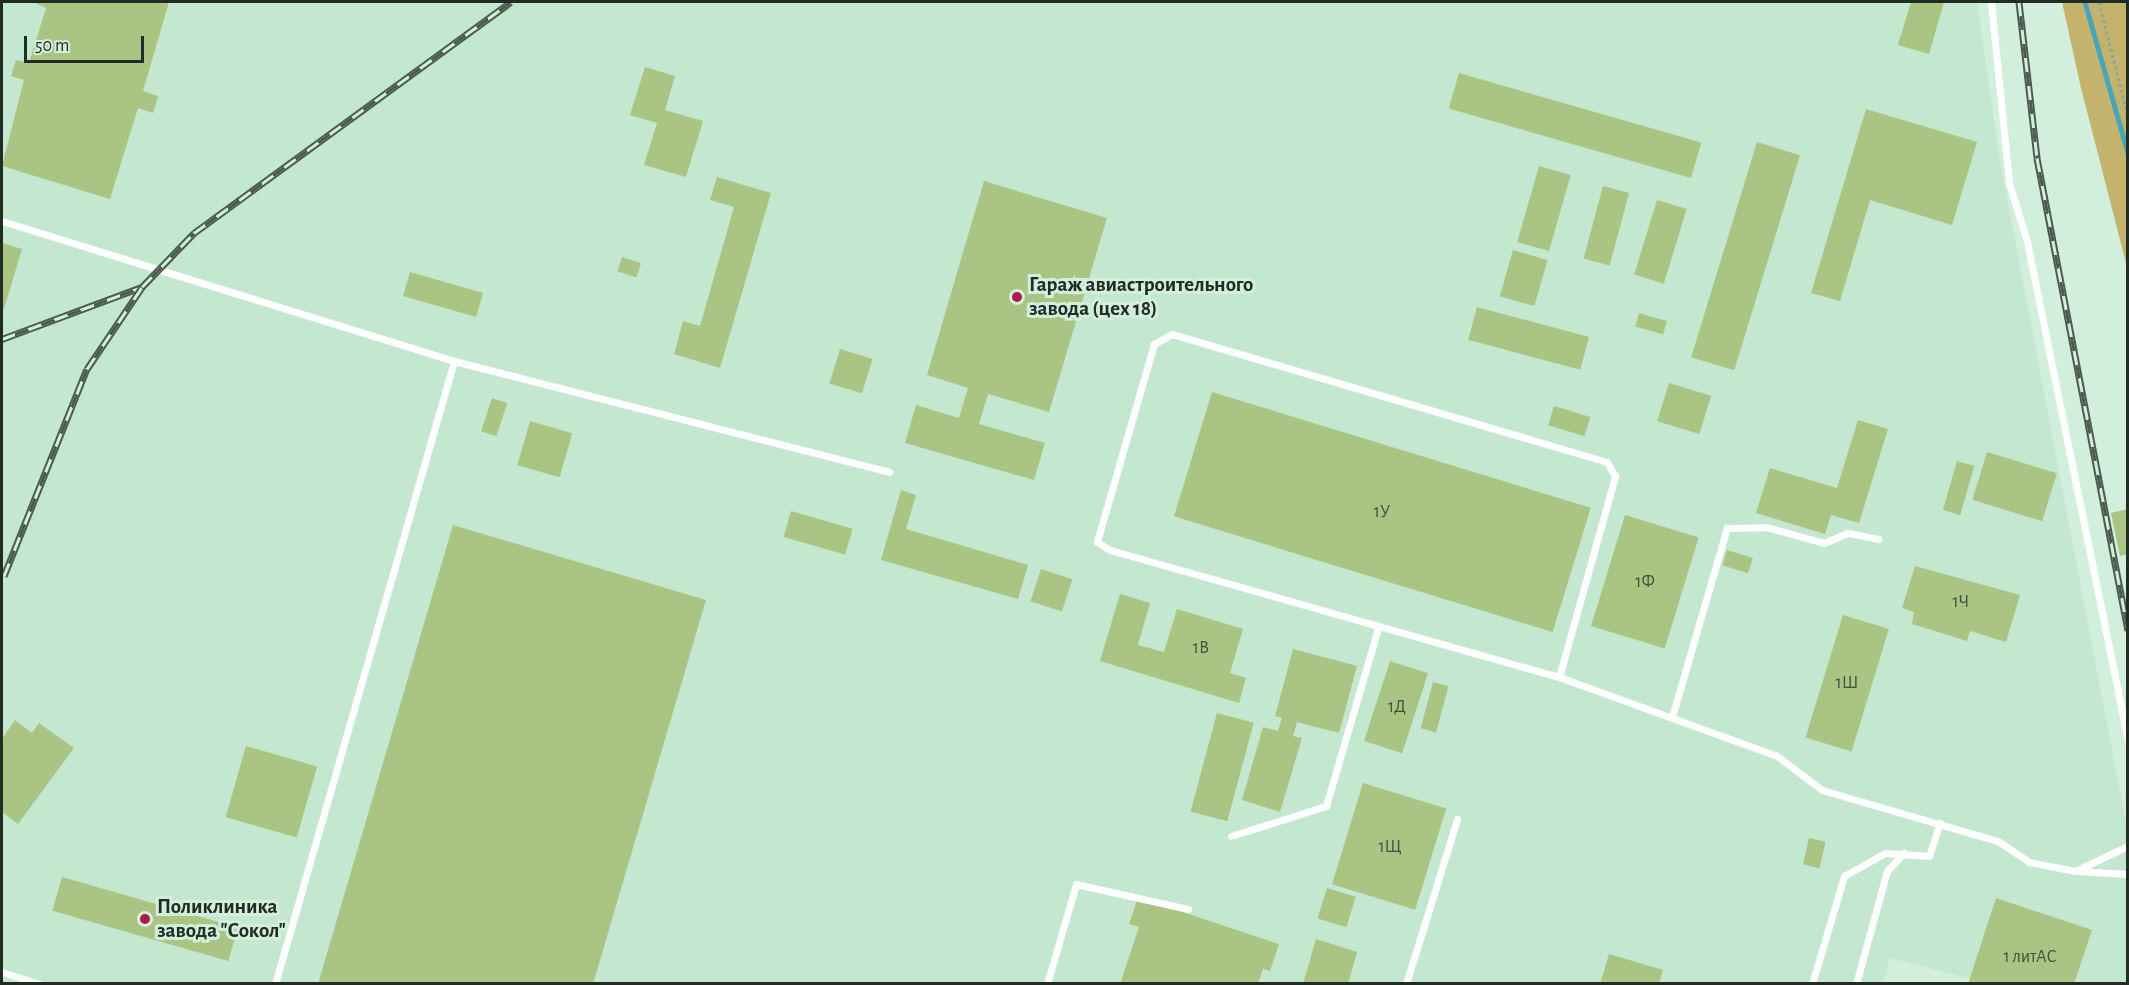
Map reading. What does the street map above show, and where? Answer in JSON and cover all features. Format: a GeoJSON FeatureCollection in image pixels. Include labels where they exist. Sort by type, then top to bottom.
{"type":"FeatureCollection","features":[{"type":"Feature","properties":{"kind":"lane"},"geometry":{"type":"LineString","coordinates":[[1991,2],[2009,183],[2029,253],[2127,741]]}},
{"type":"Feature","properties":{"kind":"lane"},"geometry":{"type":"LineString","coordinates":[[2,221],[454,361],[889,472]]}},
{"type":"Feature","properties":{"kind":"lane"},"geometry":{"type":"LineString","coordinates":[[1558,677],[1615,476],[1607,462],[1172,334],[1154,344],[1096,542],[1378,628],[1558,677],[1777,756],[1822,790],[1998,841],[2029,862],[2075,871],[2127,874]]}},
{"type":"Feature","properties":{"kind":"lane"},"geometry":{"type":"LineString","coordinates":[[275,984],[454,361]]}},
{"type":"Feature","properties":{"kind":"lane"},"geometry":{"type":"LineString","coordinates":[[1672,717],[1727,528],[1766,527],[1824,543],[1848,533],[1878,539]]}},
{"type":"Feature","properties":{"kind":"lane"},"geometry":{"type":"LineString","coordinates":[[1232,836],[1326,806],[1378,628]]}},
{"type":"Feature","properties":{"kind":"lane"},"geometry":{"type":"LineString","coordinates":[[1406,984],[1457,819]]}},
{"type":"Feature","properties":{"kind":"lane"},"geometry":{"type":"LineString","coordinates":[[1812,984],[1844,876],[1886,853],[1929,856],[1940,823]]}},
{"type":"Feature","properties":{"kind":"lane"},"geometry":{"type":"LineString","coordinates":[[2075,871],[2127,846]]}},
{"type":"Feature","properties":{"kind":"lane"},"geometry":{"type":"LineString","coordinates":[[1856,984],[1887,872],[1904,853]]}},
{"type":"Feature","properties":{"kind":"lane"},"geometry":{"type":"LineString","coordinates":[[1047,984],[1076,884],[1188,909]]}},
{"type":"Feature","properties":{"kind":"lane"},"geometry":{"type":"LineString","coordinates":[[2,972],[40,984]]}},
{"type":"Feature","properties":{"kind":"path"},"geometry":{"type":"LineString","coordinates":[[2099,2],[2127,117]]}},
{"type":"Feature","properties":{"kind":"shaded area"},"geometry":{"type":"Polygon","coordinates":[[[2,2],[1977,2],[2000,161],[2127,829],[2127,983],[1987,983],[1890,958],[1883,984],[2,984],[2,2]]]}},
{"type":"Feature","properties":{"kind":"shaded area"},"geometry":{"type":"Polygon","coordinates":[[[2062,2],[2127,2],[2127,267],[2081,88],[2062,2]]]}},
{"type":"Feature","properties":{"kind":"building"},"geometry":{"type":"Polygon","coordinates":[[[33,2],[169,2],[143,91],[158,96],[153,113],[138,108],[110,199],[2,166],[24,80],[11,76],[16,60],[29,63],[46,8],[33,2]]]}},
{"type":"Feature","properties":{"kind":"building"},"geometry":{"type":"Polygon","coordinates":[[[1911,2],[1944,2],[1929,54],[1898,45],[1911,2]]]}},
{"type":"Feature","properties":{"kind":"building"},"geometry":{"type":"Polygon","coordinates":[[[645,67],[675,76],[665,110],[703,121],[686,177],[644,165],[657,123],[630,115],[645,67]]]}},
{"type":"Feature","properties":{"kind":"building"},"geometry":{"type":"Polygon","coordinates":[[[1459,73],[1701,142],[1691,178],[1449,109],[1459,73]]]}},
{"type":"Feature","properties":{"kind":"building"},"geometry":{"type":"Polygon","coordinates":[[[1866,109],[1977,142],[1952,225],[1870,200],[1840,301],[1811,293],[1866,109]]]}},
{"type":"Feature","properties":{"kind":"building"},"geometry":{"type":"Polygon","coordinates":[[[1757,142],[1800,155],[1734,370],[1691,357],[1757,142]]]}},
{"type":"Feature","properties":{"kind":"building"},"geometry":{"type":"Polygon","coordinates":[[[1539,166],[1571,175],[1549,251],[1517,242],[1539,166]]]}},
{"type":"Feature","properties":{"kind":"building"},"geometry":{"type":"Polygon","coordinates":[[[717,177],[771,193],[720,368],[674,354],[683,321],[700,326],[734,207],[710,200],[717,177]]]}},
{"type":"Feature","properties":{"kind":"building","name":"Гараж авиастроительного завода (цех 18)"},"geometry":{"type":"Polygon","coordinates":[[[984,181],[1107,218],[1049,412],[988,394],[979,424],[1045,443],[1034,480],[905,443],[916,405],[959,418],[968,388],[927,375],[984,181]]]}},
{"type":"Feature","properties":{"kind":"building"},"geometry":{"type":"Polygon","coordinates":[[[1603,186],[1629,193],[1610,265],[1584,258],[1603,186]]]}},
{"type":"Feature","properties":{"kind":"building"},"geometry":{"type":"Polygon","coordinates":[[[1657,200],[1687,209],[1664,284],[1634,275],[1657,200]]]}},
{"type":"Feature","properties":{"kind":"building"},"geometry":{"type":"Polygon","coordinates":[[[2,243],[22,249],[4,309],[2,308],[2,243]]]}},
{"type":"Feature","properties":{"kind":"building"},"geometry":{"type":"Polygon","coordinates":[[[1513,250],[1548,260],[1534,306],[1500,296],[1513,250]]]}},
{"type":"Feature","properties":{"kind":"building"},"geometry":{"type":"Polygon","coordinates":[[[622,257],[641,263],[636,277],[617,271],[622,257]]]}},
{"type":"Feature","properties":{"kind":"building"},"geometry":{"type":"Polygon","coordinates":[[[410,272],[483,293],[476,317],[403,296],[410,272]]]}},
{"type":"Feature","properties":{"kind":"building"},"geometry":{"type":"Polygon","coordinates":[[[1477,307],[1589,337],[1580,370],[1468,340],[1477,307]]]}},
{"type":"Feature","properties":{"kind":"building"},"geometry":{"type":"Polygon","coordinates":[[[1639,313],[1667,321],[1663,334],[1635,326],[1639,313]]]}},
{"type":"Feature","properties":{"kind":"building"},"geometry":{"type":"Polygon","coordinates":[[[840,349],[873,359],[862,393],[829,383],[840,349]]]}},
{"type":"Feature","properties":{"kind":"building"},"geometry":{"type":"Polygon","coordinates":[[[1669,383],[1711,396],[1699,434],[1657,421],[1669,383]]]}},
{"type":"Feature","properties":{"kind":"building"},"geometry":{"type":"Polygon","coordinates":[[[1212,392],[1591,508],[1553,632],[1174,516],[1212,392]]]}},
{"type":"Feature","properties":{"kind":"building"},"geometry":{"type":"Polygon","coordinates":[[[492,398],[507,403],[496,436],[481,431],[492,398]]]}},
{"type":"Feature","properties":{"kind":"building"},"geometry":{"type":"Polygon","coordinates":[[[1554,406],[1590,417],[1584,436],[1548,425],[1554,406]]]}},
{"type":"Feature","properties":{"kind":"building"},"geometry":{"type":"Polygon","coordinates":[[[1858,420],[1888,429],[1859,523],[1831,515],[1825,534],[1756,513],[1770,468],[1837,488],[1858,420]]]}},
{"type":"Feature","properties":{"kind":"building"},"geometry":{"type":"Polygon","coordinates":[[[530,421],[572,433],[560,477],[517,465],[530,421]]]}},
{"type":"Feature","properties":{"kind":"building"},"geometry":{"type":"Polygon","coordinates":[[[1987,452],[2057,473],[2042,521],[1972,500],[1987,452]]]}},
{"type":"Feature","properties":{"kind":"building"},"geometry":{"type":"Polygon","coordinates":[[[1957,461],[1974,466],[1960,515],[1943,510],[1957,461]]]}},
{"type":"Feature","properties":{"kind":"building"},"geometry":{"type":"Polygon","coordinates":[[[901,490],[916,495],[906,529],[1028,565],[1018,599],[881,560],[901,490]]]}},
{"type":"Feature","properties":{"kind":"building"},"geometry":{"type":"Polygon","coordinates":[[[2128,509],[2128,554],[2120,556],[2111,513],[2128,509]]]}},
{"type":"Feature","properties":{"kind":"building"},"geometry":{"type":"Polygon","coordinates":[[[791,511],[853,529],[845,555],[784,537],[791,511]]]}},
{"type":"Feature","properties":{"kind":"building"},"geometry":{"type":"Polygon","coordinates":[[[1625,515],[1699,538],[1665,648],[1591,626],[1625,515]]]}},
{"type":"Feature","properties":{"kind":"building"},"geometry":{"type":"Polygon","coordinates":[[[453,525],[706,600],[593,984],[318,984],[453,525]]]}},
{"type":"Feature","properties":{"kind":"building"},"geometry":{"type":"Polygon","coordinates":[[[1727,550],[1753,558],[1748,573],[1722,565],[1727,550]]]}},
{"type":"Feature","properties":{"kind":"building"},"geometry":{"type":"Polygon","coordinates":[[[1915,566],[2020,595],[2006,642],[1970,631],[1967,641],[1912,624],[1914,612],[1902,608],[1915,566]]]}},
{"type":"Feature","properties":{"kind":"building"},"geometry":{"type":"Polygon","coordinates":[[[1041,569],[1072,579],[1062,612],[1030,601],[1041,569]]]}},
{"type":"Feature","properties":{"kind":"building"},"geometry":{"type":"Polygon","coordinates":[[[1120,594],[1150,603],[1138,645],[1164,652],[1177,609],[1243,629],[1230,673],[1246,678],[1239,703],[1100,661],[1120,594]]]}},
{"type":"Feature","properties":{"kind":"building"},"geometry":{"type":"Polygon","coordinates":[[[1843,615],[1889,629],[1851,751],[1806,737],[1843,615]]]}},
{"type":"Feature","properties":{"kind":"building"},"geometry":{"type":"Polygon","coordinates":[[[1293,649],[1357,666],[1339,733],[1297,722],[1293,736],[1302,738],[1280,812],[1242,800],[1263,727],[1278,731],[1282,718],[1275,716],[1293,649]]]}},
{"type":"Feature","properties":{"kind":"building"},"geometry":{"type":"Polygon","coordinates":[[[1390,661],[1428,673],[1402,753],[1364,741],[1390,661]]]}},
{"type":"Feature","properties":{"kind":"building"},"geometry":{"type":"Polygon","coordinates":[[[1433,682],[1448,686],[1436,733],[1421,728],[1433,682]]]}},
{"type":"Feature","properties":{"kind":"building"},"geometry":{"type":"Polygon","coordinates":[[[1217,713],[1254,723],[1227,821],[1191,812],[1217,713]]]}},
{"type":"Feature","properties":{"kind":"building"},"geometry":{"type":"Polygon","coordinates":[[[15,720],[32,733],[39,723],[74,748],[18,824],[2,812],[2,739],[15,720]]]}},
{"type":"Feature","properties":{"kind":"building"},"geometry":{"type":"Polygon","coordinates":[[[246,746],[317,766],[297,838],[226,817],[246,746]]]}},
{"type":"Feature","properties":{"kind":"building"},"geometry":{"type":"Polygon","coordinates":[[[1363,783],[1446,808],[1415,910],[1332,884],[1363,783]]]}},
{"type":"Feature","properties":{"kind":"building"},"geometry":{"type":"Polygon","coordinates":[[[1809,838],[1826,842],[1819,868],[1803,864],[1809,838]]]}},
{"type":"Feature","properties":{"kind":"building","name":"Поликлиника завода \"Сокол\""},"geometry":{"type":"Polygon","coordinates":[[[62,877],[238,927],[228,961],[52,911],[62,877]]]}},
{"type":"Feature","properties":{"kind":"building"},"geometry":{"type":"Polygon","coordinates":[[[1327,888],[1356,897],[1346,927],[1318,919],[1327,888]]]}},
{"type":"Feature","properties":{"kind":"building"},"geometry":{"type":"Polygon","coordinates":[[[1138,897],[1279,944],[1270,971],[1263,969],[1258,984],[1120,984],[1139,927],[1129,924],[1138,897]]]}},
{"type":"Feature","properties":{"kind":"building"},"geometry":{"type":"Polygon","coordinates":[[[1996,898],[2092,930],[2074,984],[1968,984],[1996,898]]]}},
{"type":"Feature","properties":{"kind":"building"},"geometry":{"type":"Polygon","coordinates":[[[1316,939],[1357,952],[1348,984],[1303,984],[1316,939]]]}},
{"type":"Feature","properties":{"kind":"building"},"geometry":{"type":"Polygon","coordinates":[[[1609,954],[1663,970],[1659,984],[1600,984],[1609,954]]]}},
{"type":"Feature","properties":{"kind":"waterway"},"geometry":{"type":"LineString","coordinates":[[2085,2],[2128,153]]}},
{"type":"Feature","properties":{"kind":"railway"},"geometry":{"type":"LineString","coordinates":[[2,339],[142,287],[194,233],[511,2]]}},
{"type":"Feature","properties":{"kind":"railway"},"geometry":{"type":"LineString","coordinates":[[2019,2],[2037,158],[2128,630]]}},
{"type":"Feature","properties":{"kind":"railway"},"geometry":{"type":"LineString","coordinates":[[4,576],[87,369],[142,287]]}},
{"type":"Feature","properties":{"kind":"place","name":"Гараж авиастроительного завода (цех 18)"},"geometry":{"type":"Point","coordinates":[1017,297]}},
{"type":"Feature","properties":{"kind":"place","name":"Поликлиника завода \"Сокол\""},"geometry":{"type":"Point","coordinates":[145,919]}}]}
